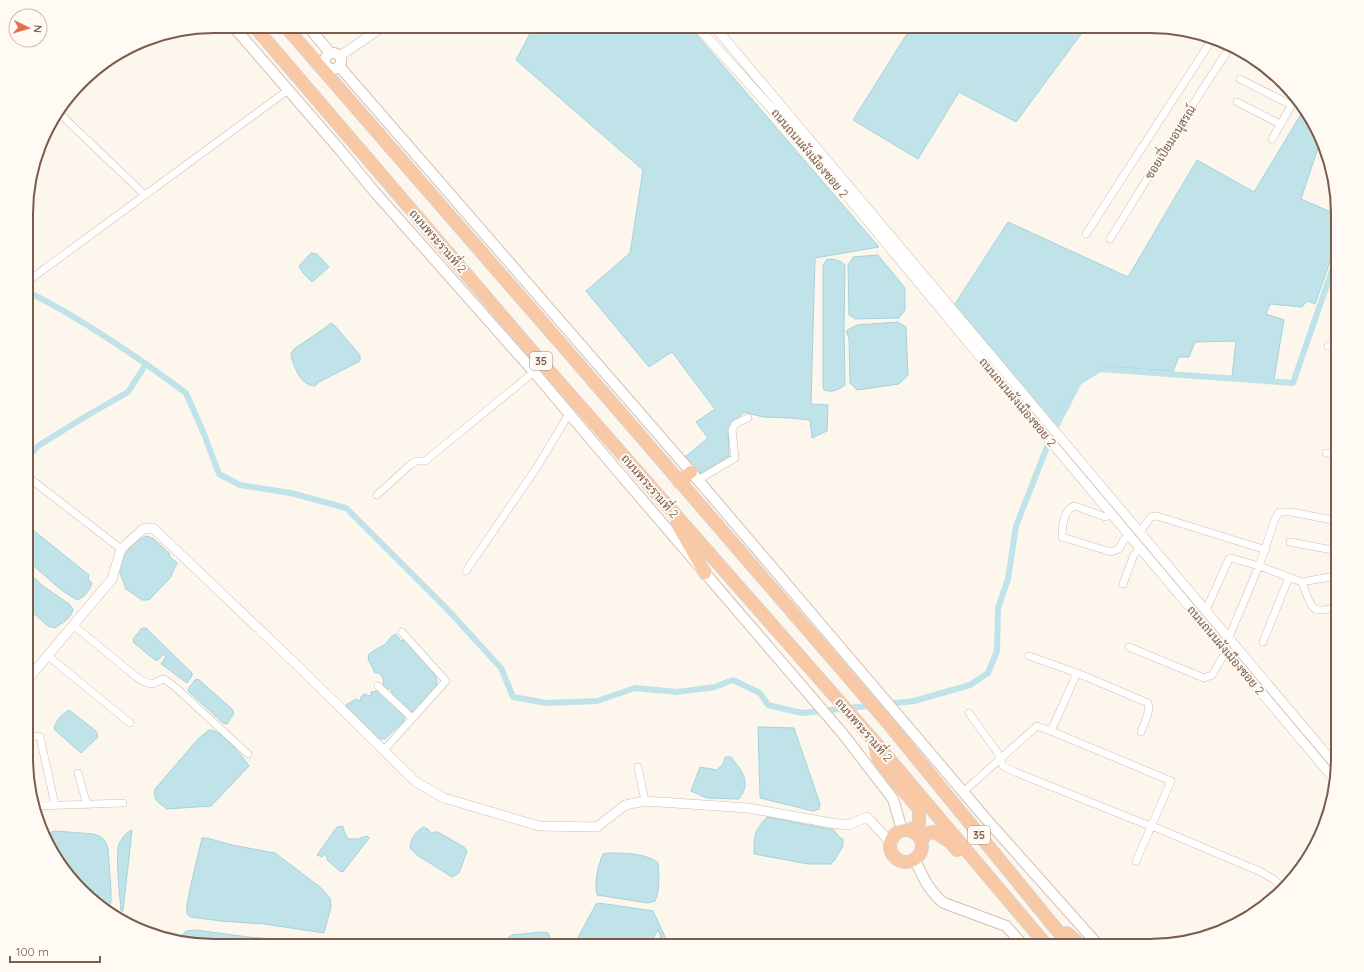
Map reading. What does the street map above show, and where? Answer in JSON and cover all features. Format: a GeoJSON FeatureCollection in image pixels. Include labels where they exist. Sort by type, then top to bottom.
{"type":"FeatureCollection","features":[{"type":"Feature","properties":{"kind":"highway","name":"ถนนพระรามที่ 2"},"geometry":{"type":"LineString","coordinates":[[260,33],[550,372],[832,693],[1042,939]]}},
{"type":"Feature","properties":{"kind":"highway","name":"ถนนพระรามที่ 2"},"geometry":{"type":"LineString","coordinates":[[294,33],[332,63],[679,482],[888,723],[1064,939]]}},
{"type":"Feature","properties":{"kind":"highway"},"geometry":{"type":"LineString","coordinates":[[679,482],[694,476]]}},
{"type":"Feature","properties":{"kind":"highway"},"geometry":{"type":"LineString","coordinates":[[660,498],[705,573]]}},
{"type":"Feature","properties":{"kind":"highway"},"geometry":{"type":"LineString","coordinates":[[874,742],[879,761],[919,809],[919,822],[915,828],[905,830],[893,837],[890,842],[891,853],[898,861],[910,862],[919,856],[922,845],[921,840],[913,832],[905,830]]}},
{"type":"Feature","properties":{"kind":"highway"},"geometry":{"type":"LineString","coordinates":[[921,840],[928,833],[935,832],[950,842],[984,880],[1010,902]]}},
{"type":"Feature","properties":{"kind":"highway"},"geometry":{"type":"LineString","coordinates":[[1038,907],[1073,939]]}},
{"type":"Feature","properties":{"kind":"main road","name":"ถนนพระรามที่ 2"},"geometry":{"type":"LineString","coordinates":[[239,33],[373,190],[534,372],[834,722],[893,799],[905,830]]}},
{"type":"Feature","properties":{"kind":"main road","name":"ถนนพระรามที่ 2"},"geometry":{"type":"LineString","coordinates":[[313,33],[332,63],[553,312],[963,792],[1093,939]]}},
{"type":"Feature","properties":{"kind":"main road"},"geometry":{"type":"LineString","coordinates":[[915,860],[926,883],[937,898],[944,903],[1006,926],[1018,939]]}},
{"type":"Feature","properties":{"kind":"street"},"geometry":{"type":"LineString","coordinates":[[332,63],[374,33]]}},
{"type":"Feature","properties":{"kind":"street","name":"ถนนถนนผังเมืองซอย 2"},"geometry":{"type":"LineString","coordinates":[[704,33],[763,91],[1043,417],[1331,760]]}},
{"type":"Feature","properties":{"kind":"street","name":"ถนนถนนผังเมืองซอย 2"},"geometry":{"type":"LineString","coordinates":[[719,33],[763,91],[842,190],[1057,450],[1112,513],[1330,774]]}},
{"type":"Feature","properties":{"kind":"street"},"geometry":{"type":"LineString","coordinates":[[1086,234],[1209,44]]}},
{"type":"Feature","properties":{"kind":"street","name":"ซอยเปี่ยมอนุสรณ์"},"geometry":{"type":"LineString","coordinates":[[1110,239],[1228,51]]}},
{"type":"Feature","properties":{"kind":"street"},"geometry":{"type":"LineString","coordinates":[[1240,79],[1293,103],[1272,139]]}},
{"type":"Feature","properties":{"kind":"street"},"geometry":{"type":"LineString","coordinates":[[33,277],[288,90]]}},
{"type":"Feature","properties":{"kind":"street"},"geometry":{"type":"LineString","coordinates":[[1238,102],[1280,124]]}},
{"type":"Feature","properties":{"kind":"street"},"geometry":{"type":"LineString","coordinates":[[62,116],[144,195]]}},
{"type":"Feature","properties":{"kind":"street"},"geometry":{"type":"LineString","coordinates":[[377,495],[410,465],[416,461],[425,460],[534,372]]}},
{"type":"Feature","properties":{"kind":"street"},"geometry":{"type":"LineString","coordinates":[[466,571],[537,468],[569,414]]}},
{"type":"Feature","properties":{"kind":"street"},"geometry":{"type":"LineString","coordinates":[[694,476],[735,458],[732,430],[735,424],[748,418]]}},
{"type":"Feature","properties":{"kind":"street"},"geometry":{"type":"LineString","coordinates":[[1326,453],[1331,454]]}},
{"type":"Feature","properties":{"kind":"street"},"geometry":{"type":"LineString","coordinates":[[33,481],[121,549]]}},
{"type":"Feature","properties":{"kind":"street"},"geometry":{"type":"LineString","coordinates":[[1112,513],[1105,516],[1075,506],[1072,507],[1067,512],[1062,530],[1062,536],[1111,552],[1119,550],[1123,541],[1129,534]]}},
{"type":"Feature","properties":{"kind":"street"},"geometry":{"type":"LineString","coordinates":[[1229,638],[1266,550],[1275,519],[1279,512],[1291,512],[1331,521]]}},
{"type":"Feature","properties":{"kind":"street"},"geometry":{"type":"LineString","coordinates":[[1140,532],[1151,517],[1157,516],[1266,550]]}},
{"type":"Feature","properties":{"kind":"street"},"geometry":{"type":"LineString","coordinates":[[33,673],[112,579],[121,549],[143,529],[153,528],[300,668],[416,782],[444,798],[539,826],[598,826],[625,805],[645,801],[748,808],[848,825],[867,817],[890,842]]}},
{"type":"Feature","properties":{"kind":"street"},"geometry":{"type":"LineString","coordinates":[[1290,542],[1331,550]]}},
{"type":"Feature","properties":{"kind":"street"},"geometry":{"type":"LineString","coordinates":[[1123,584],[1134,555],[1141,548]]}},
{"type":"Feature","properties":{"kind":"street"},"geometry":{"type":"LineString","coordinates":[[1206,610],[1229,559],[1236,559],[1259,566],[1302,582],[1331,577]]}},
{"type":"Feature","properties":{"kind":"street"},"geometry":{"type":"LineString","coordinates":[[1263,642],[1289,577]]}},
{"type":"Feature","properties":{"kind":"street"},"geometry":{"type":"LineString","coordinates":[[1302,582],[1312,606],[1315,609],[1322,610],[1331,608]]}},
{"type":"Feature","properties":{"kind":"street"},"geometry":{"type":"LineString","coordinates":[[73,625],[134,675],[150,684],[164,679],[174,686],[248,754]]}},
{"type":"Feature","properties":{"kind":"street"},"geometry":{"type":"LineString","coordinates":[[384,750],[446,681],[402,632]]}},
{"type":"Feature","properties":{"kind":"street"},"geometry":{"type":"LineString","coordinates":[[1129,647],[1204,678],[1212,675],[1222,658],[1229,653]]}},
{"type":"Feature","properties":{"kind":"street"},"geometry":{"type":"LineString","coordinates":[[47,656],[130,723]]}},
{"type":"Feature","properties":{"kind":"street"},"geometry":{"type":"LineString","coordinates":[[1029,656],[1077,673],[1148,703],[1148,712],[1141,732]]}},
{"type":"Feature","properties":{"kind":"street"},"geometry":{"type":"LineString","coordinates":[[1051,731],[1077,673]]}},
{"type":"Feature","properties":{"kind":"street"},"geometry":{"type":"LineString","coordinates":[[378,686],[412,718]]}},
{"type":"Feature","properties":{"kind":"street"},"geometry":{"type":"LineString","coordinates":[[969,714],[998,753],[1003,766],[1259,871],[1275,880],[1279,885]]}},
{"type":"Feature","properties":{"kind":"street"},"geometry":{"type":"LineString","coordinates":[[963,792],[1037,726],[1051,731],[1171,780],[1136,861]]}},
{"type":"Feature","properties":{"kind":"street"},"geometry":{"type":"LineString","coordinates":[[33,736],[40,737],[55,805]]}},
{"type":"Feature","properties":{"kind":"street"},"geometry":{"type":"LineString","coordinates":[[638,767],[645,801]]}},
{"type":"Feature","properties":{"kind":"street"},"geometry":{"type":"LineString","coordinates":[[78,772],[87,805]]}},
{"type":"Feature","properties":{"kind":"street"},"geometry":{"type":"LineString","coordinates":[[39,806],[123,803]]}},
{"type":"Feature","properties":{"kind":"water"},"geometry":{"type":"Polygon","coordinates":[[[530,33],[695,33],[879,247],[815,258],[811,404],[828,405],[827,431],[812,438],[810,420],[763,417],[744,412],[728,428],[729,456],[700,474],[685,457],[708,438],[696,422],[715,409],[672,352],[649,367],[586,291],[630,253],[643,170],[516,60],[530,33]]]}},
{"type":"Feature","properties":{"kind":"water"},"geometry":{"type":"Polygon","coordinates":[[[908,33],[1082,33],[1016,122],[959,92],[918,159],[853,120],[908,33]]]}},
{"type":"Feature","properties":{"kind":"water"},"geometry":{"type":"Polygon","coordinates":[[[1301,115],[1307,124],[1318,148],[1301,199],[1331,212],[1331,259],[1315,304],[1307,301],[1302,307],[1270,304],[1266,314],[1284,320],[1274,379],[1232,376],[1236,341],[1195,342],[1189,357],[1179,357],[1173,371],[1100,366],[1076,383],[1054,424],[953,307],[1008,222],[1128,277],[1197,160],[1254,192],[1301,115]]]}},
{"type":"Feature","properties":{"kind":"water"},"geometry":{"type":"Polygon","coordinates":[[[311,253],[317,254],[329,267],[312,282],[303,273],[299,266],[311,253]]]}},
{"type":"Feature","properties":{"kind":"water"},"geometry":{"type":"Polygon","coordinates":[[[878,255],[905,288],[905,310],[899,318],[855,319],[849,315],[848,265],[853,257],[878,255]]]}},
{"type":"Feature","properties":{"kind":"water"},"geometry":{"type":"Polygon","coordinates":[[[827,259],[837,260],[845,265],[845,385],[838,390],[833,391],[824,390],[823,386],[823,265],[827,259]]]}},
{"type":"Feature","properties":{"kind":"water"},"geometry":{"type":"Polygon","coordinates":[[[898,322],[906,327],[908,375],[899,384],[857,390],[850,383],[849,338],[846,331],[857,325],[898,322]]]}},
{"type":"Feature","properties":{"kind":"water"},"geometry":{"type":"Polygon","coordinates":[[[331,323],[360,355],[360,361],[319,382],[315,386],[310,385],[306,383],[298,374],[291,354],[294,349],[331,323]]]}},
{"type":"Feature","properties":{"kind":"water"},"geometry":{"type":"Polygon","coordinates":[[[33,530],[89,575],[88,579],[92,583],[85,595],[77,600],[60,589],[33,565],[33,530]]]}},
{"type":"Feature","properties":{"kind":"water"},"geometry":{"type":"Polygon","coordinates":[[[147,536],[154,539],[177,563],[170,578],[149,600],[142,600],[126,589],[119,570],[129,549],[137,541],[147,536]]]}},
{"type":"Feature","properties":{"kind":"water"},"geometry":{"type":"Polygon","coordinates":[[[33,577],[43,586],[69,604],[73,609],[69,618],[64,622],[55,628],[48,626],[33,612],[33,577]]]}},
{"type":"Feature","properties":{"kind":"water"},"geometry":{"type":"Polygon","coordinates":[[[143,628],[146,628],[192,673],[192,676],[187,683],[161,664],[166,656],[164,654],[158,660],[155,660],[134,643],[133,639],[143,628]]]}},
{"type":"Feature","properties":{"kind":"water"},"geometry":{"type":"Polygon","coordinates":[[[396,634],[401,641],[406,640],[433,672],[434,676],[437,675],[436,687],[415,712],[409,711],[392,697],[390,688],[388,688],[388,691],[384,688],[383,678],[379,673],[375,673],[368,659],[369,654],[384,645],[392,636],[396,634]]]}},
{"type":"Feature","properties":{"kind":"water"},"geometry":{"type":"Polygon","coordinates":[[[198,679],[232,709],[234,713],[227,724],[223,723],[189,692],[188,689],[195,680],[198,679]]]}},
{"type":"Feature","properties":{"kind":"water"},"geometry":{"type":"Polygon","coordinates":[[[380,691],[405,716],[403,722],[385,739],[379,739],[349,710],[346,705],[356,699],[360,701],[364,694],[371,696],[371,692],[380,691]]]}},
{"type":"Feature","properties":{"kind":"water"},"geometry":{"type":"Polygon","coordinates":[[[69,710],[96,731],[98,737],[81,753],[54,729],[59,718],[69,710]]]}},
{"type":"Feature","properties":{"kind":"water"},"geometry":{"type":"Polygon","coordinates":[[[758,727],[794,728],[820,804],[819,809],[813,811],[760,798],[758,727]]]}},
{"type":"Feature","properties":{"kind":"water"},"geometry":{"type":"Polygon","coordinates":[[[209,730],[214,731],[225,739],[237,750],[249,766],[211,806],[167,809],[156,799],[155,789],[198,739],[209,730]]]}},
{"type":"Feature","properties":{"kind":"water"},"geometry":{"type":"Polygon","coordinates":[[[725,757],[731,757],[739,767],[744,777],[745,787],[739,799],[707,798],[691,791],[700,767],[717,770],[723,764],[725,757]]]}},
{"type":"Feature","properties":{"kind":"water"},"geometry":{"type":"Polygon","coordinates":[[[767,817],[834,830],[839,837],[843,839],[843,846],[831,864],[808,864],[754,854],[754,843],[757,830],[767,817]]]}},
{"type":"Feature","properties":{"kind":"water"},"geometry":{"type":"Polygon","coordinates":[[[343,826],[348,839],[357,839],[367,836],[369,838],[343,872],[328,861],[324,854],[322,857],[317,855],[337,827],[343,826]]]}},
{"type":"Feature","properties":{"kind":"water"},"geometry":{"type":"Polygon","coordinates":[[[424,827],[432,834],[434,832],[438,832],[464,847],[467,851],[459,873],[452,877],[417,855],[410,848],[411,842],[418,830],[424,827]]]}},
{"type":"Feature","properties":{"kind":"water"},"geometry":{"type":"Polygon","coordinates":[[[132,830],[123,911],[121,911],[118,849],[123,838],[132,830]]]}},
{"type":"Feature","properties":{"kind":"water"},"geometry":{"type":"Polygon","coordinates":[[[55,831],[94,834],[101,837],[105,841],[108,848],[111,890],[111,903],[109,905],[86,886],[70,868],[57,848],[50,833],[55,831]]]}},
{"type":"Feature","properties":{"kind":"water"},"geometry":{"type":"Polygon","coordinates":[[[202,838],[275,853],[320,887],[330,898],[331,907],[324,933],[264,924],[221,921],[191,917],[188,915],[188,900],[202,838]]]}},
{"type":"Feature","properties":{"kind":"water"},"geometry":{"type":"Polygon","coordinates":[[[603,854],[641,855],[658,863],[659,877],[657,897],[655,901],[648,903],[597,895],[596,880],[598,869],[603,854]]]}},
{"type":"Feature","properties":{"kind":"water"},"geometry":{"type":"Polygon","coordinates":[[[599,903],[653,911],[666,939],[661,939],[658,929],[653,939],[577,939],[596,904],[599,903]]]}},
{"type":"Feature","properties":{"kind":"water"},"geometry":{"type":"Polygon","coordinates":[[[196,930],[274,939],[202,939],[181,936],[186,931],[196,930]]]}},
{"type":"Feature","properties":{"kind":"water"},"geometry":{"type":"Polygon","coordinates":[[[542,932],[548,933],[550,936],[548,939],[509,939],[512,935],[542,932]]]}},
{"type":"Feature","properties":{"kind":"waterway"},"geometry":{"type":"LineString","coordinates":[[146,364],[186,393],[204,434],[219,474],[240,485],[291,493],[346,508],[448,610],[501,668],[513,697],[547,703],[597,701],[635,688],[677,692],[715,687],[733,680],[760,693],[768,705],[802,713],[914,701],[970,685],[988,673],[997,651],[998,608],[1008,579],[1016,526],[1052,434],[1079,382],[1100,369],[1293,383],[1331,273]]}},
{"type":"Feature","properties":{"kind":"waterway"},"geometry":{"type":"LineString","coordinates":[[33,295],[103,335],[146,364],[128,392],[38,446],[33,452]]}}]}
